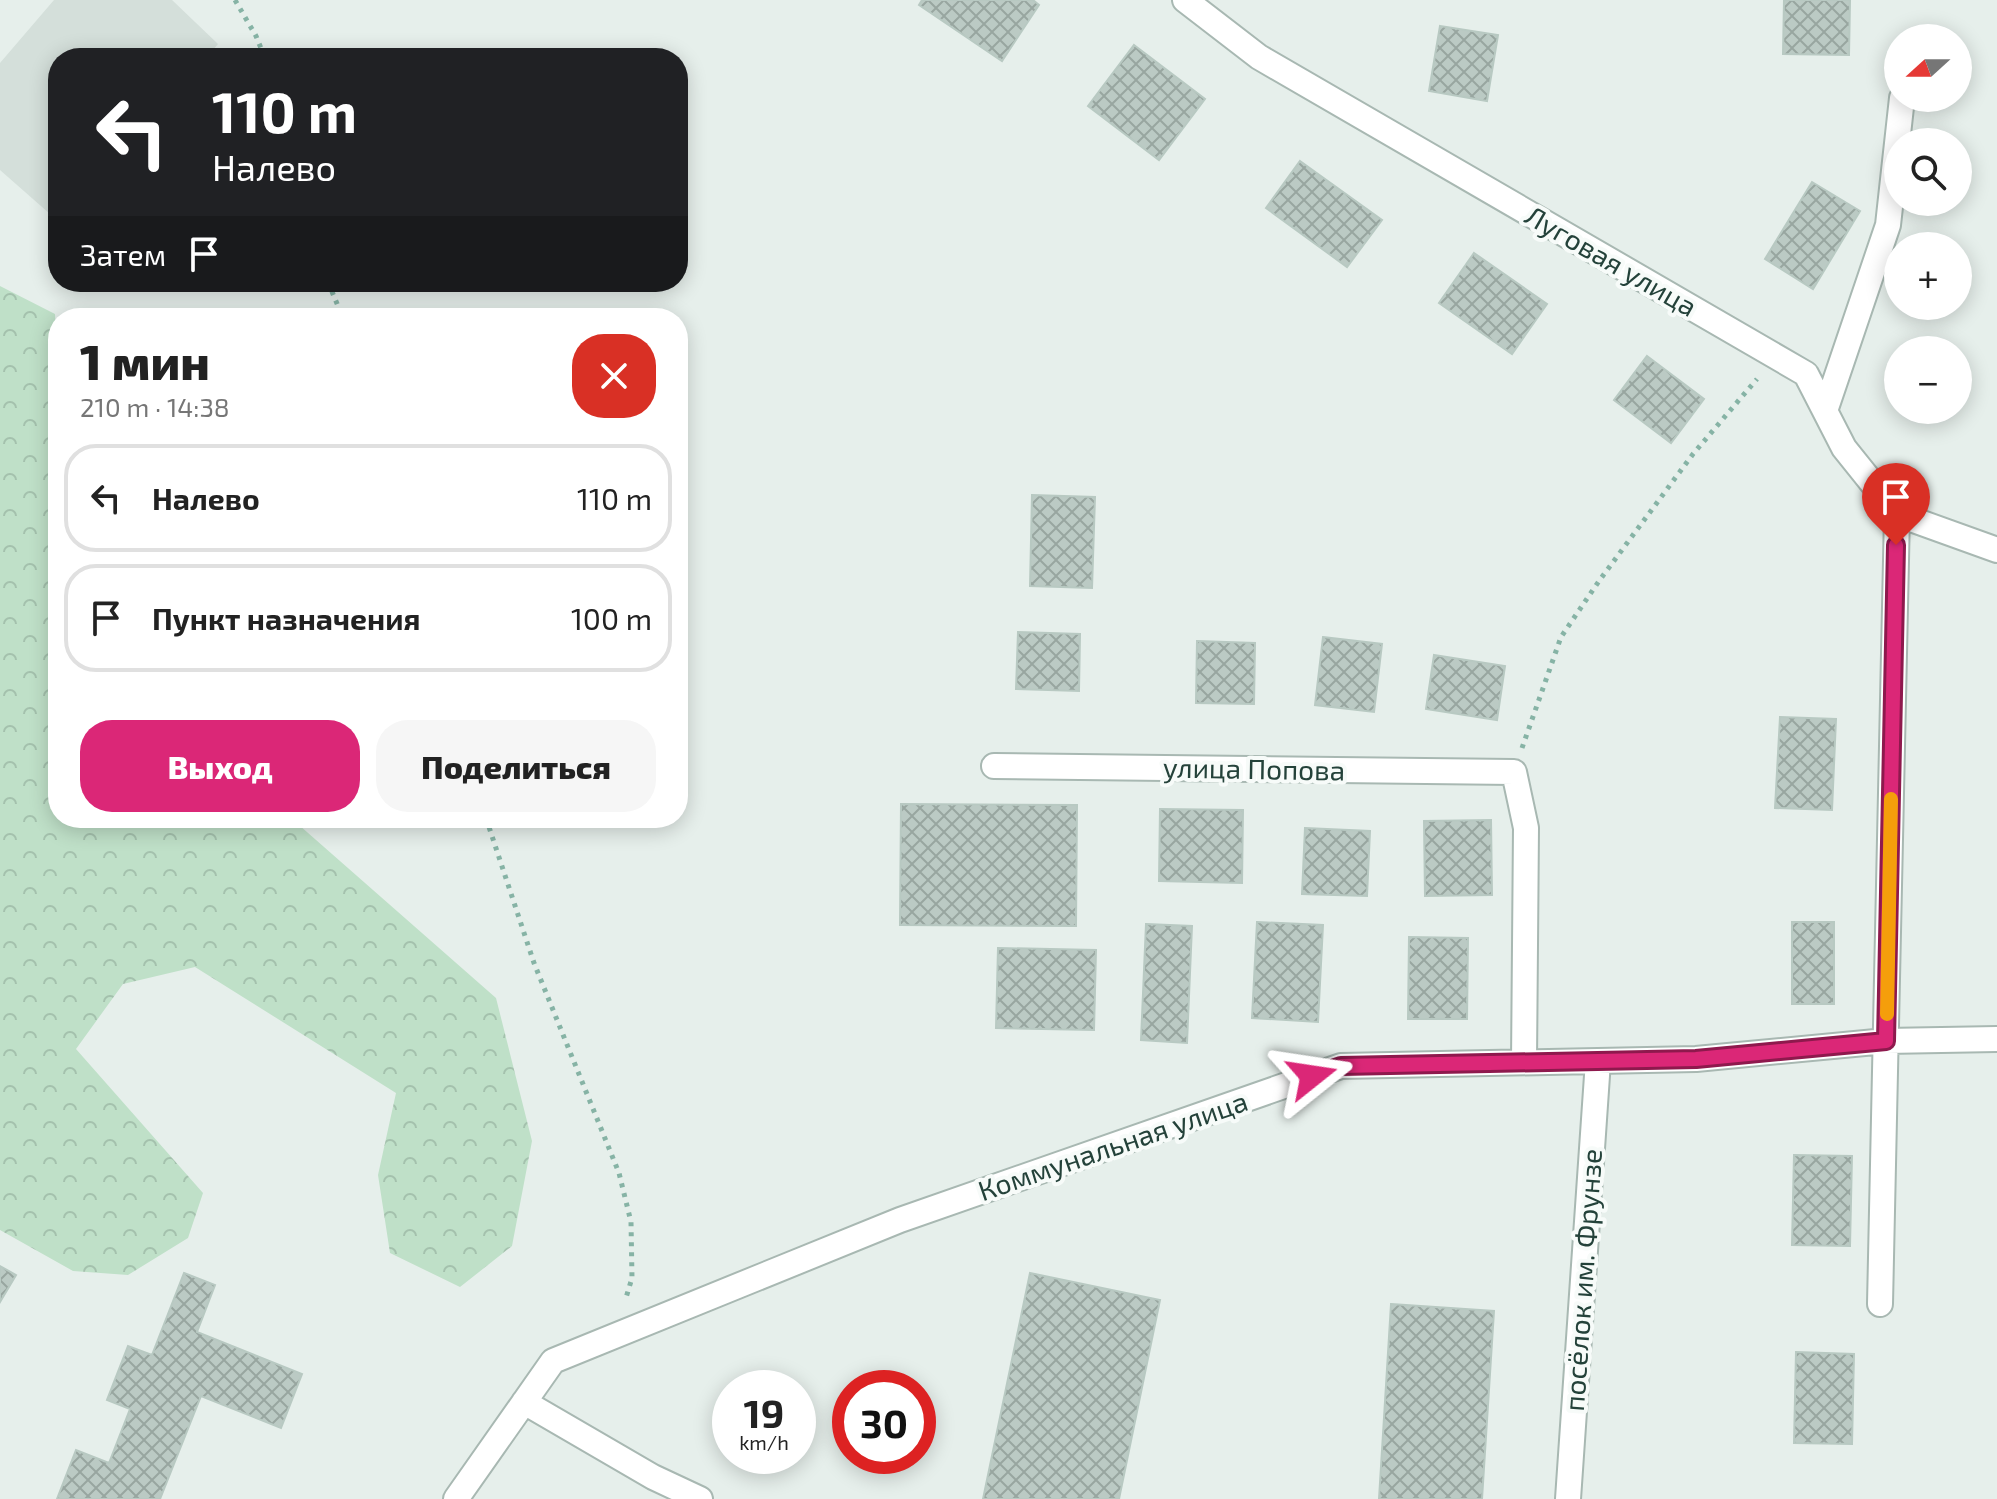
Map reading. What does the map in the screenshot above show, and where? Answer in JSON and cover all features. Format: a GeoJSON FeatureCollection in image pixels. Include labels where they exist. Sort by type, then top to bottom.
{"type":"FeatureCollection","features":[{"type":"Feature","properties":{"kind":"street","name":"Луговая улица"},"geometry":{"type":"LineString","coordinates":[[1185,0],[1259,57],[1806,374],[1844,448],[1897,514]]}},
{"type":"Feature","properties":{"kind":"street"},"geometry":{"type":"LineString","coordinates":[[1825,411],[1888,225],[1900,112]]}},
{"type":"Feature","properties":{"kind":"street"},"geometry":{"type":"LineString","coordinates":[[1880,1304],[1897,514],[1997,550]]}},
{"type":"Feature","properties":{"kind":"street","name":"улица Попова"},"geometry":{"type":"LineString","coordinates":[[994,766],[1514,772]]}},
{"type":"Feature","properties":{"kind":"street"},"geometry":{"type":"LineString","coordinates":[[1514,772],[1526,828],[1524,1062]]}},
{"type":"Feature","properties":{"kind":"street","name":"Коммунальная улица"},"geometry":{"type":"LineString","coordinates":[[456,1499],[553,1361],[900,1220],[1341,1066],[1696,1059],[1886,1041],[1997,1039]]}},
{"type":"Feature","properties":{"kind":"street","name":"посёлок им. Фрунзе"},"geometry":{"type":"LineString","coordinates":[[1568,1499],[1598,1061]]}},
{"type":"Feature","properties":{"kind":"street"},"geometry":{"type":"LineString","coordinates":[[524,1402],[653,1477],[700,1499]]}},
{"type":"Feature","properties":{"kind":"path"},"geometry":{"type":"LineString","coordinates":[[235,0],[261,48]]}},
{"type":"Feature","properties":{"kind":"path"},"geometry":{"type":"LineString","coordinates":[[1514,772],[1561,637],[1693,454],[1776,357]]}},
{"type":"Feature","properties":{"kind":"path"},"geometry":{"type":"LineString","coordinates":[[489,828],[534,963],[619,1173],[631,1222],[632,1278],[614,1336]]}},
{"type":"Feature","properties":{"kind":"shaded area"},"geometry":{"type":"Polygon","coordinates":[[[54,0],[172,0],[218,44],[215,48],[48,48],[48,212],[0,170],[0,63],[54,0]]]}},
{"type":"Feature","properties":{"kind":"green space"},"geometry":{"type":"Polygon","coordinates":[[[0,286],[48,310],[48,828],[302,828],[496,998],[532,1141],[512,1246],[460,1287],[390,1253],[378,1175],[396,1093],[195,967],[123,984],[76,1049],[203,1193],[188,1238],[128,1275],[73,1271],[0,1230],[0,286]]]}},
{"type":"Feature","properties":{"kind":"building"},"geometry":{"type":"Polygon","coordinates":[[[922,0],[1033,0],[1039,5],[1002,61],[919,5],[922,0]]]}},
{"type":"Feature","properties":{"kind":"building"},"geometry":{"type":"Polygon","coordinates":[[[1784,0],[1850,0],[1849,55],[1783,54],[1784,0]]]}},
{"type":"Feature","properties":{"kind":"building"},"geometry":{"type":"Polygon","coordinates":[[[1440,26],[1498,35],[1487,101],[1429,91],[1440,26]]]}},
{"type":"Feature","properties":{"kind":"building"},"geometry":{"type":"Polygon","coordinates":[[[1134,45],[1205,99],[1159,160],[1088,106],[1134,45]]]}},
{"type":"Feature","properties":{"kind":"building"},"geometry":{"type":"Polygon","coordinates":[[[1300,161],[1382,220],[1347,267],[1266,208],[1300,161]]]}},
{"type":"Feature","properties":{"kind":"building"},"geometry":{"type":"Polygon","coordinates":[[[1812,182],[1860,211],[1813,289],[1765,259],[1812,182]]]}},
{"type":"Feature","properties":{"kind":"building"},"geometry":{"type":"Polygon","coordinates":[[[1474,253],[1547,304],[1512,354],[1439,303],[1474,253]]]}},
{"type":"Feature","properties":{"kind":"building"},"geometry":{"type":"Polygon","coordinates":[[[1647,356],[1704,399],[1671,443],[1614,400],[1647,356]]]}},
{"type":"Feature","properties":{"kind":"building"},"geometry":{"type":"Polygon","coordinates":[[[1032,495],[1095,497],[1092,588],[1030,586],[1032,495]]]}},
{"type":"Feature","properties":{"kind":"building"},"geometry":{"type":"Polygon","coordinates":[[[1018,632],[1080,634],[1079,691],[1016,689],[1018,632]]]}},
{"type":"Feature","properties":{"kind":"building"},"geometry":{"type":"Polygon","coordinates":[[[1323,637],[1382,644],[1374,712],[1315,705],[1323,637]]]}},
{"type":"Feature","properties":{"kind":"building"},"geometry":{"type":"Polygon","coordinates":[[[1197,641],[1255,643],[1254,704],[1196,703],[1197,641]]]}},
{"type":"Feature","properties":{"kind":"building"},"geometry":{"type":"Polygon","coordinates":[[[1434,655],[1505,666],[1497,720],[1426,709],[1434,655]]]}},
{"type":"Feature","properties":{"kind":"building"},"geometry":{"type":"Polygon","coordinates":[[[1780,717],[1836,719],[1832,810],[1775,808],[1780,717]]]}},
{"type":"Feature","properties":{"kind":"building"},"geometry":{"type":"Polygon","coordinates":[[[901,804],[1077,805],[1076,926],[900,925],[901,804]]]}},
{"type":"Feature","properties":{"kind":"building"},"geometry":{"type":"Polygon","coordinates":[[[1160,809],[1243,810],[1242,883],[1159,881],[1160,809]]]}},
{"type":"Feature","properties":{"kind":"building"},"geometry":{"type":"Polygon","coordinates":[[[1491,820],[1492,895],[1425,896],[1424,821],[1491,820]]]}},
{"type":"Feature","properties":{"kind":"building"},"geometry":{"type":"Polygon","coordinates":[[[1305,828],[1370,831],[1367,896],[1302,894],[1305,828]]]}},
{"type":"Feature","properties":{"kind":"building"},"geometry":{"type":"Polygon","coordinates":[[[1257,922],[1323,925],[1318,1022],[1252,1018],[1257,922]]]}},
{"type":"Feature","properties":{"kind":"building"},"geometry":{"type":"Polygon","coordinates":[[[1792,922],[1834,922],[1834,1004],[1792,1004],[1792,922]]]}},
{"type":"Feature","properties":{"kind":"building"},"geometry":{"type":"Polygon","coordinates":[[[1146,924],[1192,926],[1187,1043],[1141,1040],[1146,924]]]}},
{"type":"Feature","properties":{"kind":"building"},"geometry":{"type":"Polygon","coordinates":[[[1409,937],[1468,938],[1467,1019],[1408,1019],[1409,937]]]}},
{"type":"Feature","properties":{"kind":"building"},"geometry":{"type":"Polygon","coordinates":[[[998,948],[1096,950],[1094,1030],[996,1028],[998,948]]]}},
{"type":"Feature","properties":{"kind":"building"},"geometry":{"type":"Polygon","coordinates":[[[1794,1155],[1852,1156],[1850,1246],[1792,1245],[1794,1155]]]}},
{"type":"Feature","properties":{"kind":"building"},"geometry":{"type":"Polygon","coordinates":[[[0,1266],[16,1275],[0,1302],[0,1266]]]}},
{"type":"Feature","properties":{"kind":"building"},"geometry":{"type":"Polygon","coordinates":[[[184,1273],[215,1285],[197,1332],[302,1374],[281,1428],[201,1396],[160,1499],[57,1499],[76,1450],[109,1463],[130,1409],[107,1400],[128,1346],[152,1355],[184,1273]]]}},
{"type":"Feature","properties":{"kind":"building"},"geometry":{"type":"Polygon","coordinates":[[[1030,1273],[1160,1300],[1119,1499],[983,1499],[1030,1273]]]}},
{"type":"Feature","properties":{"kind":"building"},"geometry":{"type":"Polygon","coordinates":[[[1391,1304],[1494,1311],[1482,1499],[1379,1499],[1391,1304]]]}},
{"type":"Feature","properties":{"kind":"building"},"geometry":{"type":"Polygon","coordinates":[[[1796,1352],[1854,1354],[1852,1444],[1794,1443],[1796,1352]]]}},
{"type":"Feature","properties":{"kind":"slow traffic"},"geometry":{"type":"LineString","coordinates":[[1887,1014],[1891,799]]}},
{"type":"Feature","properties":{"kind":"route"},"geometry":{"type":"LineString","coordinates":[[1312,1076],[1341,1066],[1696,1059],[1886,1041],[1896,545]]}}]}
